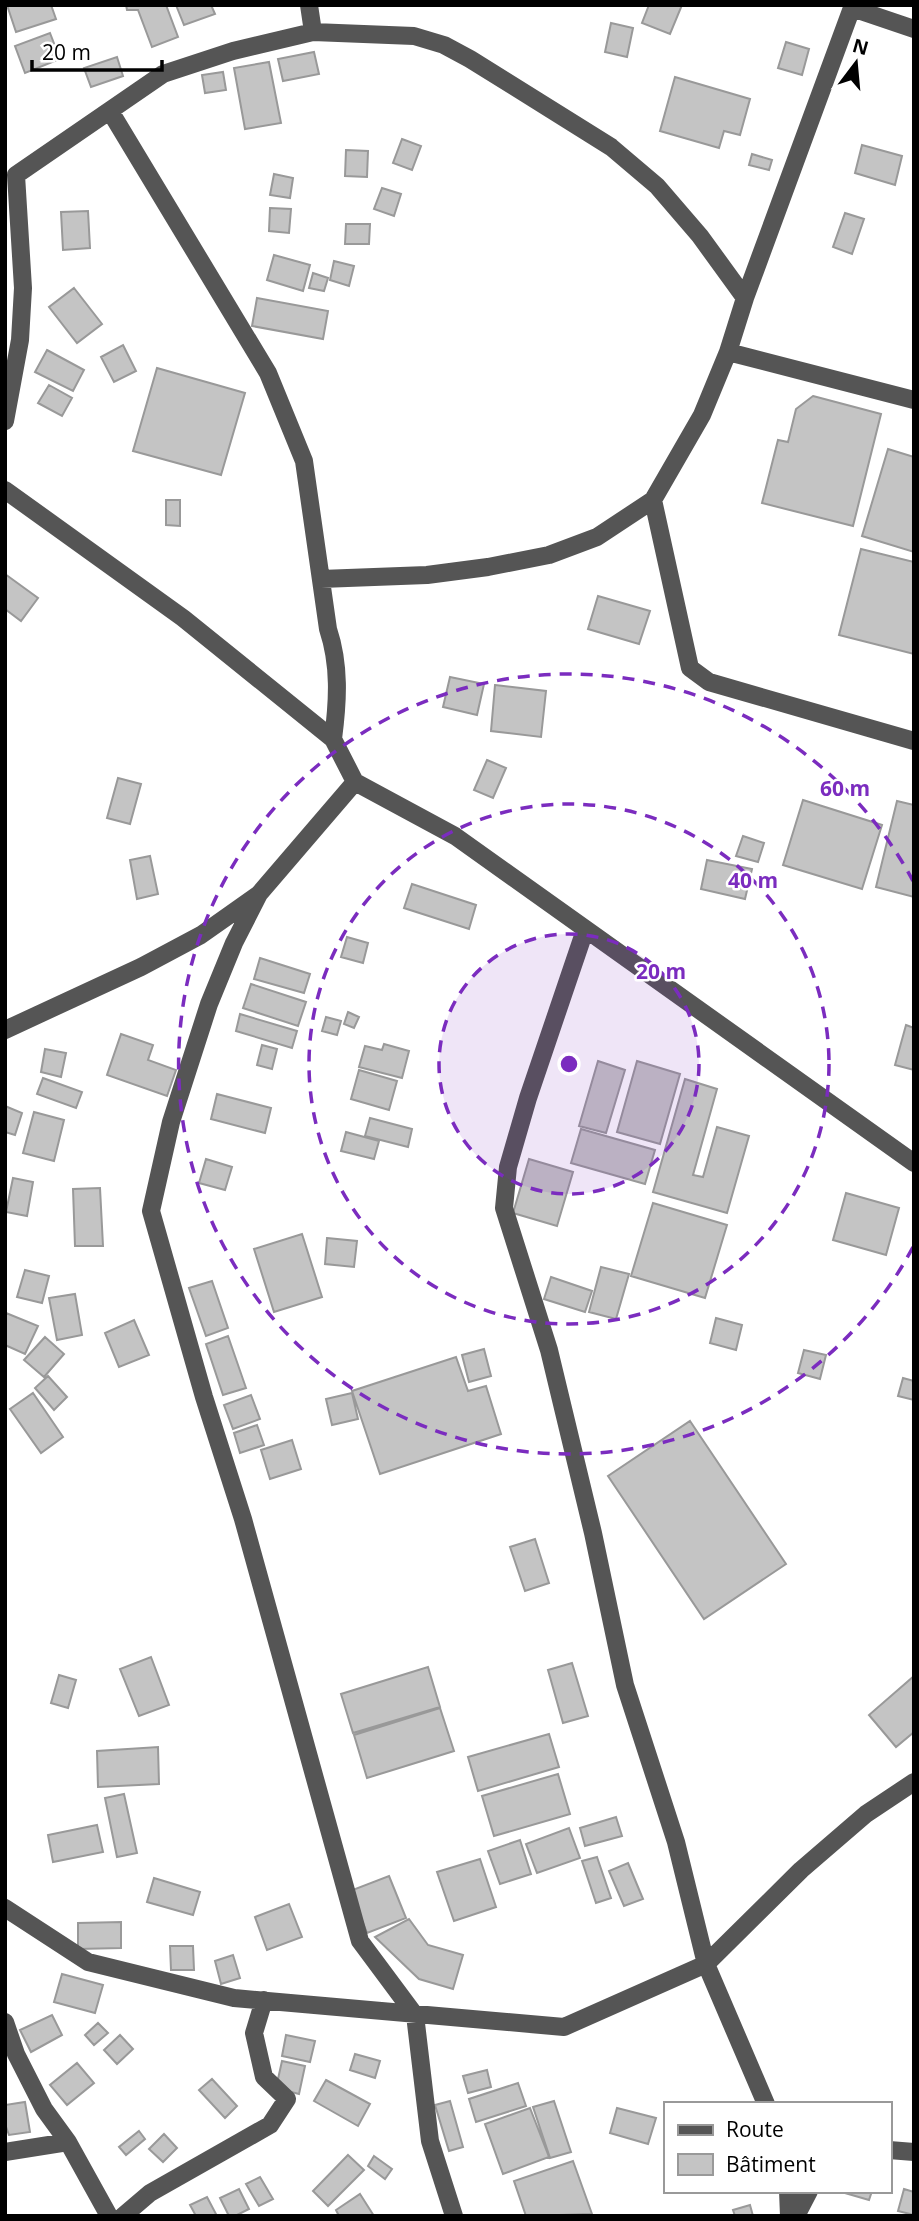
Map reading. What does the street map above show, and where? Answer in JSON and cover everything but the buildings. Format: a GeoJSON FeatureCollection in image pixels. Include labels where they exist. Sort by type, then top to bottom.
{"type":"FeatureCollection","features":[{"type":"Feature","properties":{"kind":"street"},"geometry":{"type":"LineString","coordinates":[[309,5],[313,32]]}},
{"type":"Feature","properties":{"kind":"street"},"geometry":{"type":"LineString","coordinates":[[321,579],[427,575],[549,555],[597,537],[653,500],[702,415],[728,352],[745,298],[853,7],[914,29]]}},
{"type":"Feature","properties":{"kind":"street"},"geometry":{"type":"LineString","coordinates":[[5,421],[20,340],[23,288],[11,178],[163,74],[233,51],[313,32],[414,36],[444,45],[470,59],[611,147],[657,186],[700,236],[745,298]]}},
{"type":"Feature","properties":{"kind":"street"},"geometry":{"type":"LineString","coordinates":[[110,111],[268,373],[304,461],[328,629],[336,651],[338,705],[334,738]]}},
{"type":"Feature","properties":{"kind":"street"},"geometry":{"type":"LineString","coordinates":[[728,352],[914,400]]}},
{"type":"Feature","properties":{"kind":"street"},"geometry":{"type":"LineString","coordinates":[[5,490],[183,618],[334,738],[355,782],[455,836],[914,1163]]}},
{"type":"Feature","properties":{"kind":"street"},"geometry":{"type":"LineString","coordinates":[[653,500],[690,668],[709,682],[914,741]]}},
{"type":"Feature","properties":{"kind":"street"},"geometry":{"type":"LineString","coordinates":[[355,782],[259,894],[234,943],[209,1004],[170,1122],[151,1211],[204,1397],[243,1518],[360,1941],[415,2015],[430,2141],[454,2216]]}},
{"type":"Feature","properties":{"kind":"street"},"geometry":{"type":"LineString","coordinates":[[5,1030],[201,935],[259,894]]}},
{"type":"Feature","properties":{"kind":"street"},"geometry":{"type":"LineString","coordinates":[[585,930],[528,1098],[508,1167],[504,1208],[549,1350],[593,1534],[625,1685],[676,1842],[706,1964],[765,2102]]}},
{"type":"Feature","properties":{"kind":"street"},"geometry":{"type":"LineString","coordinates":[[8,1911],[88,1962],[234,1998],[564,2027],[706,1964],[801,1870],[866,1814],[914,1782]]}},
{"type":"Feature","properties":{"kind":"street"},"geometry":{"type":"LineString","coordinates":[[123,2216],[150,2193],[270,2125],[279,2112],[287,2099],[264,2077],[254,2034],[264,2000]]}},
{"type":"Feature","properties":{"kind":"street"},"geometry":{"type":"LineString","coordinates":[[5,2022],[16,2054],[44,2109],[68,2142],[109,2216]]}},
{"type":"Feature","properties":{"kind":"street"},"geometry":{"type":"LineString","coordinates":[[5,2152],[68,2142]]}},
{"type":"Feature","properties":{"kind":"street"},"geometry":{"type":"LineString","coordinates":[[891,2150],[914,2152]]}},
{"type":"Feature","properties":{"kind":"street"},"geometry":{"type":"LineString","coordinates":[[788,2193],[789,2216]]}},
{"type":"Feature","properties":{"kind":"street"},"geometry":{"type":"LineString","coordinates":[[796,2216],[808,2193]]}}]}
